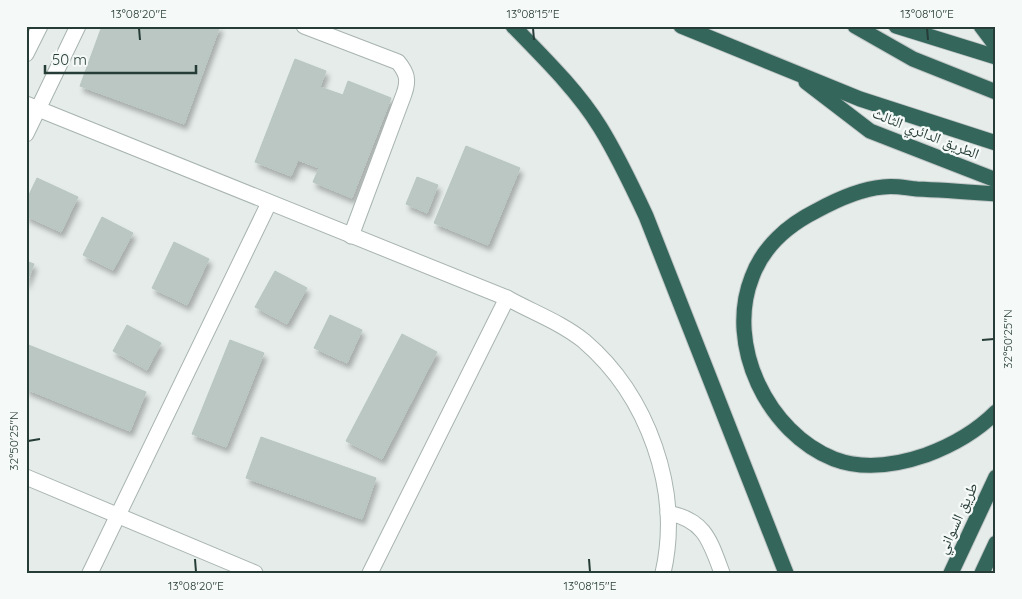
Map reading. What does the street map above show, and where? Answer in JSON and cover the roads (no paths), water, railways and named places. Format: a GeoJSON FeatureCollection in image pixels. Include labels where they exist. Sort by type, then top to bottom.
{"type":"FeatureCollection","features":[{"type":"Feature","properties":{"kind":"highway"},"geometry":{"type":"LineString","coordinates":[[513,26],[563,78],[600,126],[624,168],[646,216],[786,573]]}},
{"type":"Feature","properties":{"kind":"highway","name":"الطريق الدائري الثالث"},"geometry":{"type":"LineString","coordinates":[[681,26],[799,76],[860,99],[996,142]]}},
{"type":"Feature","properties":{"kind":"highway"},"geometry":{"type":"LineString","coordinates":[[855,26],[913,58],[996,92]]}},
{"type":"Feature","properties":{"kind":"highway"},"geometry":{"type":"LineString","coordinates":[[896,26],[996,57]]}},
{"type":"Feature","properties":{"kind":"highway"},"geometry":{"type":"LineString","coordinates":[[980,26],[996,46]]}},
{"type":"Feature","properties":{"kind":"highway","name":"الطريق الدائري الثالث"},"geometry":{"type":"LineString","coordinates":[[799,76],[822,96],[870,131],[996,180]]}},
{"type":"Feature","properties":{"kind":"highway"},"geometry":{"type":"LineString","coordinates":[[996,194],[884,186],[862,191],[830,203],[797,221],[771,246],[751,278],[745,320],[750,363],[765,399],[778,418],[794,435],[813,448],[835,459],[863,465],[888,464],[914,459],[966,438],[996,412]]}},
{"type":"Feature","properties":{"kind":"highway","name":"طريق السواني"},"geometry":{"type":"LineString","coordinates":[[951,573],[996,477]]}},
{"type":"Feature","properties":{"kind":"highway"},"geometry":{"type":"LineString","coordinates":[[982,573],[996,543]]}},
{"type":"Feature","properties":{"kind":"street"},"geometry":{"type":"LineString","coordinates":[[26,54],[40,26]]}},
{"type":"Feature","properties":{"kind":"street"},"geometry":{"type":"LineString","coordinates":[[26,134],[33,106],[78,26]]}},
{"type":"Feature","properties":{"kind":"street"},"geometry":{"type":"LineString","coordinates":[[304,26],[398,62],[406,71],[408,82],[351,236]]}},
{"type":"Feature","properties":{"kind":"street"},"geometry":{"type":"LineString","coordinates":[[33,106],[507,298],[583,340],[616,375],[642,415],[651,437],[663,478],[668,514],[663,573]]}},
{"type":"Feature","properties":{"kind":"street"},"geometry":{"type":"LineString","coordinates":[[90,573],[269,203]]}},
{"type":"Feature","properties":{"kind":"street"},"geometry":{"type":"LineString","coordinates":[[370,573],[507,298]]}},
{"type":"Feature","properties":{"kind":"street"},"geometry":{"type":"LineString","coordinates":[[26,477],[255,573]]}},
{"type":"Feature","properties":{"kind":"street"},"geometry":{"type":"LineString","coordinates":[[668,514],[681,516],[702,529],[710,540],[722,573]]}}]}
